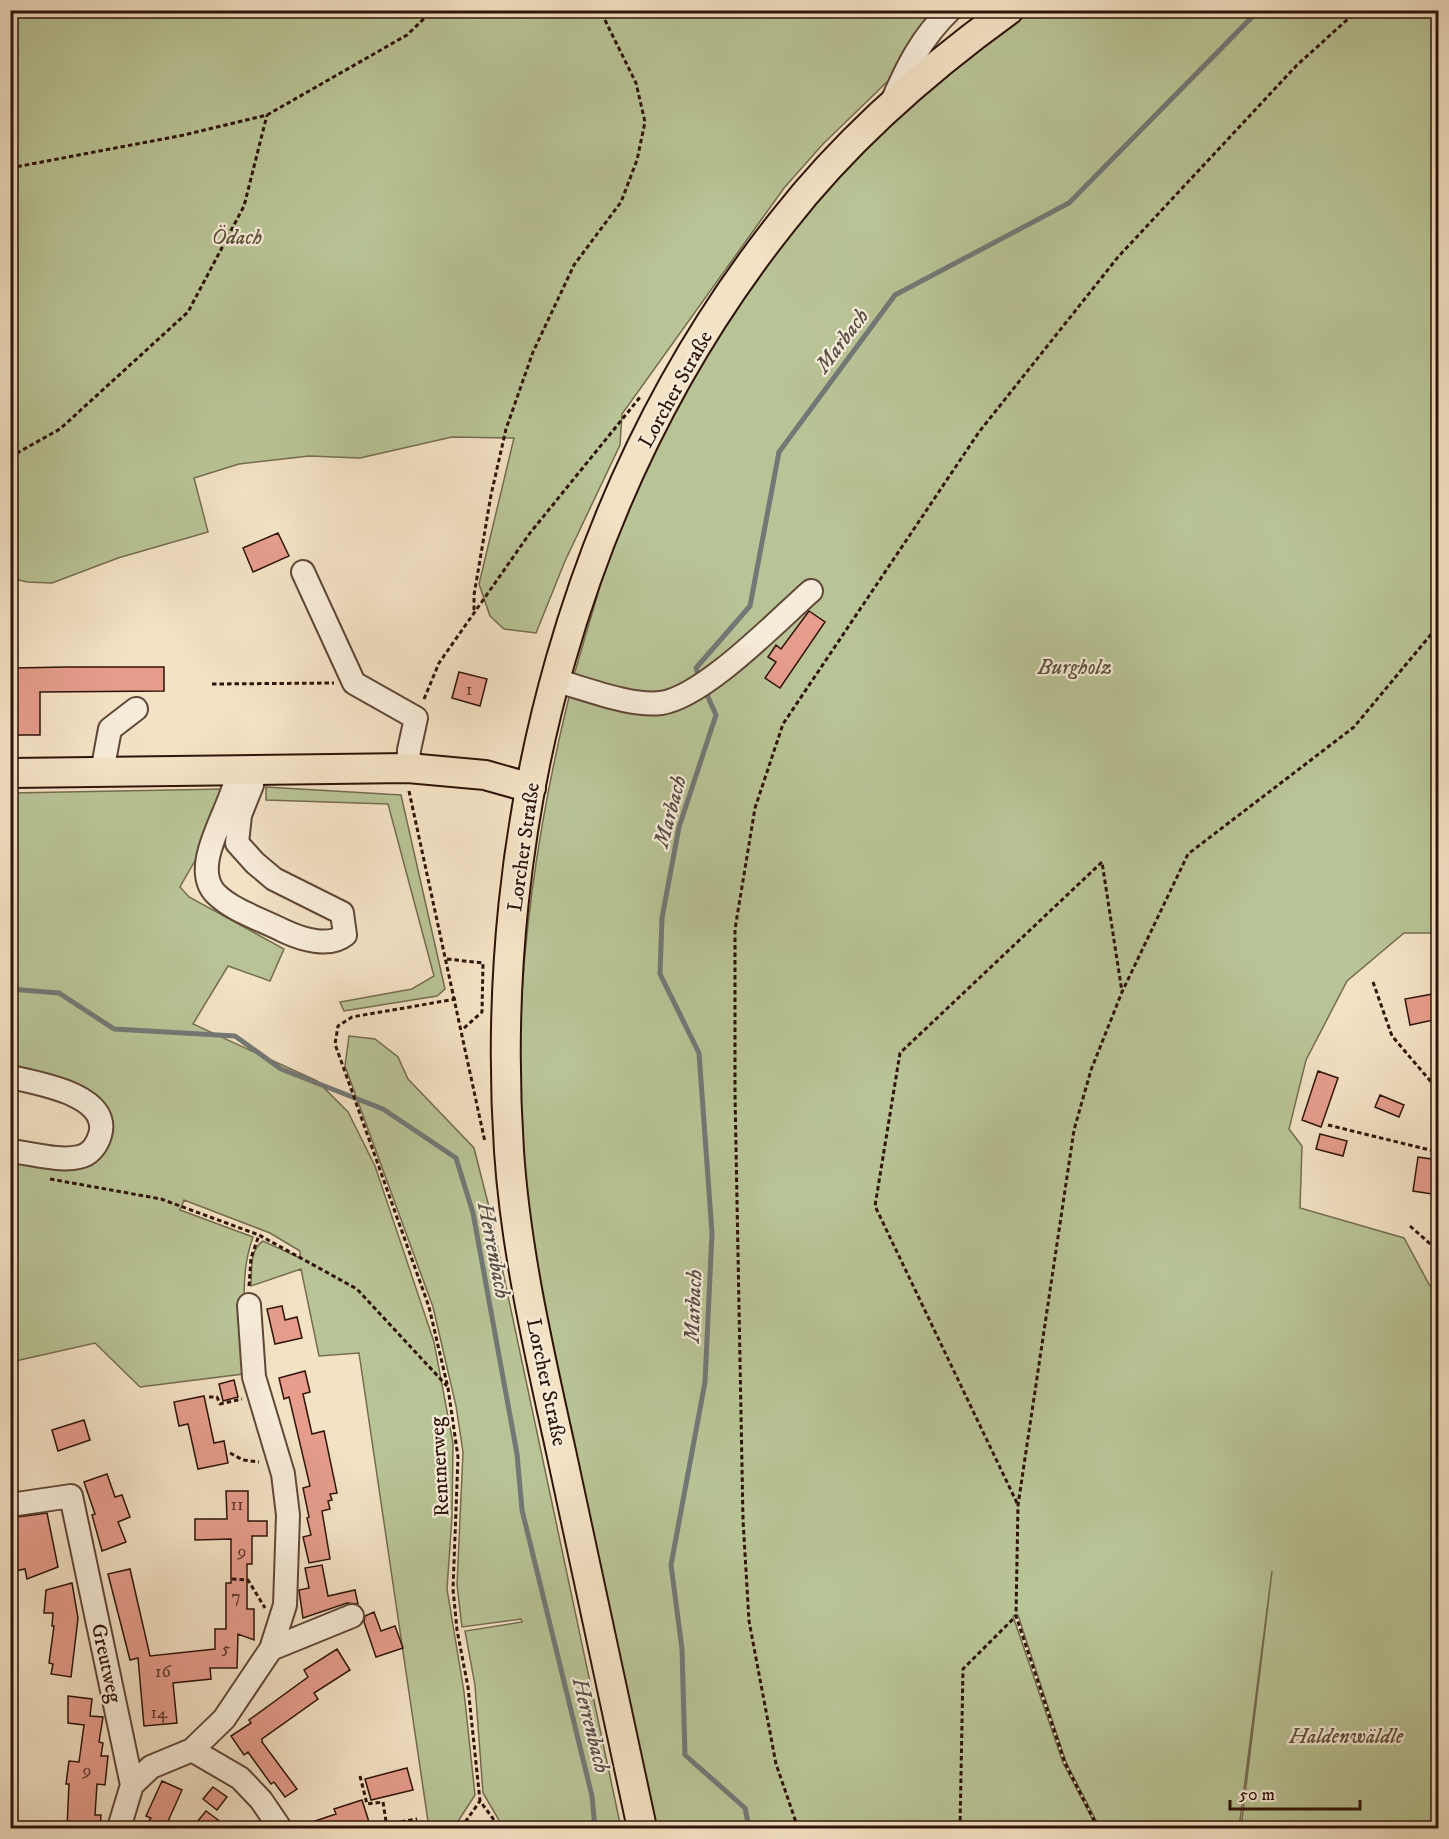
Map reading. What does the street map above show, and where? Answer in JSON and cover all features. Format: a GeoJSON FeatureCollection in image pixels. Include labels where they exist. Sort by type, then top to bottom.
{"type":"FeatureCollection","features":[{"type":"Feature","properties":{"kind":"main road","name":"Lorcher Straße"},"geometry":{"type":"LineString","coordinates":[[642,1828],[524,1272],[510,1156],[506,1072],[507,997],[516,880],[531,788],[554,680],[601,543],[653,423],[717,312],[784,219],[866,129],[973,37],[1009,10]]}},
{"type":"Feature","properties":{"kind":"main road"},"geometry":{"type":"LineString","coordinates":[[10,772],[246,770],[408,778],[485,774],[531,788]]}},
{"type":"Feature","properties":{"kind":"street"},"geometry":{"type":"LineString","coordinates":[[889,108],[905,72],[929,30],[950,10]]}},
{"type":"Feature","properties":{"kind":"street"},"geometry":{"type":"LineString","coordinates":[[303,572],[354,683],[416,717],[409,750],[408,778]]}},
{"type":"Feature","properties":{"kind":"street"},"geometry":{"type":"LineString","coordinates":[[554,680],[641,703],[661,703],[680,698],[718,673],[812,591]]}},
{"type":"Feature","properties":{"kind":"street"},"geometry":{"type":"LineString","coordinates":[[102,772],[110,729],[136,709]]}},
{"type":"Feature","properties":{"kind":"street"},"geometry":{"type":"LineString","coordinates":[[246,770],[252,785],[240,815],[237,843],[274,879],[342,913],[345,935],[338,941],[320,942],[289,933],[216,895],[206,882],[206,860],[237,785],[246,770]]}},
{"type":"Feature","properties":{"kind":"street"},"geometry":{"type":"LineString","coordinates":[[10,1077],[57,1088],[89,1103],[99,1114],[102,1132],[94,1148],[82,1157],[63,1158],[10,1151]]}},
{"type":"Feature","properties":{"kind":"street"},"geometry":{"type":"LineString","coordinates":[[132,1785],[151,1767],[192,1750],[224,1719],[271,1649],[285,1605],[288,1515],[278,1458],[256,1386],[249,1305]]}},
{"type":"Feature","properties":{"kind":"street","name":"Greutweg"},"geometry":{"type":"LineString","coordinates":[[10,1505],[70,1496],[132,1785],[119,1828]]}},
{"type":"Feature","properties":{"kind":"street"},"geometry":{"type":"LineString","coordinates":[[271,1649],[352,1616]]}},
{"type":"Feature","properties":{"kind":"street"},"geometry":{"type":"LineString","coordinates":[[192,1750],[240,1778],[261,1800],[280,1828]]}},
{"type":"Feature","properties":{"kind":"path"},"geometry":{"type":"LineString","coordinates":[[10,168],[184,135],[267,115],[407,35],[433,10]]}},
{"type":"Feature","properties":{"kind":"path"},"geometry":{"type":"LineString","coordinates":[[416,717],[439,663],[474,611],[474,596],[490,495],[506,429],[533,352],[574,265],[621,202],[637,160],[645,122],[636,83],[600,10]]}},
{"type":"Feature","properties":{"kind":"path"},"geometry":{"type":"LineString","coordinates":[[798,1828],[776,1764],[749,1621],[743,1520],[735,1106],[735,929],[755,808],[783,724],[978,432],[1118,257],[1297,65],[1358,10]]}},
{"type":"Feature","properties":{"kind":"path"},"geometry":{"type":"LineString","coordinates":[[10,457],[60,429],[188,312],[243,206],[267,115]]}},
{"type":"Feature","properties":{"kind":"path"},"geometry":{"type":"LineString","coordinates":[[1098,1828],[1065,1763],[1016,1616],[1018,1505],[1074,1130],[1091,1071],[1122,992],[1188,854],[1354,727],[1438,626]]}},
{"type":"Feature","properties":{"kind":"path"},"geometry":{"type":"LineString","coordinates":[[212,684],[354,683]]}},
{"type":"Feature","properties":{"kind":"path"},"geometry":{"type":"LineString","coordinates":[[408,778],[447,959],[483,963],[482,1012],[462,1030]]}},
{"type":"Feature","properties":{"kind":"path"},"geometry":{"type":"LineString","coordinates":[[1018,1505],[875,1206],[900,1053],[1102,862],[1122,992]]}},
{"type":"Feature","properties":{"kind":"path","name":"Rentnerweg"},"geometry":{"type":"LineString","coordinates":[[447,959],[456,999],[352,1017],[338,1026],[335,1044],[394,1202],[429,1307],[448,1388],[458,1457],[453,1590],[457,1630],[468,1687],[480,1801],[500,1828]]}},
{"type":"Feature","properties":{"kind":"path"},"geometry":{"type":"LineString","coordinates":[[1373,982],[1392,1036],[1438,1089]]}},
{"type":"Feature","properties":{"kind":"path"},"geometry":{"type":"LineString","coordinates":[[1438,1113],[1436,1120],[1438,1145]]}},
{"type":"Feature","properties":{"kind":"path"},"geometry":{"type":"LineString","coordinates":[[1329,1125],[1438,1152]]}},
{"type":"Feature","properties":{"kind":"path"},"geometry":{"type":"LineString","coordinates":[[43,1177],[161,1199],[259,1235],[357,1289],[448,1388]]}},
{"type":"Feature","properties":{"kind":"path"},"geometry":{"type":"LineString","coordinates":[[1410,1226],[1438,1251]]}},
{"type":"Feature","properties":{"kind":"path"},"geometry":{"type":"LineString","coordinates":[[249,1305],[249,1274],[259,1235]]}},
{"type":"Feature","properties":{"kind":"path"},"geometry":{"type":"LineString","coordinates":[[209,1397],[217,1397],[220,1404],[256,1386]]}},
{"type":"Feature","properties":{"kind":"path"},"geometry":{"type":"LineString","coordinates":[[230,1453],[253,1462],[265,1462],[278,1458]]}},
{"type":"Feature","properties":{"kind":"path"},"geometry":{"type":"LineString","coordinates":[[232,1579],[248,1580],[263,1608],[285,1605]]}},
{"type":"Feature","properties":{"kind":"path"},"geometry":{"type":"LineString","coordinates":[[960,1828],[963,1669],[1016,1616]]}},
{"type":"Feature","properties":{"kind":"path"},"geometry":{"type":"LineString","coordinates":[[360,1776],[367,1804],[383,1802],[387,1828]]}},
{"type":"Feature","properties":{"kind":"path"},"geometry":{"type":"LineString","coordinates":[[461,1828],[480,1801]]}},
{"type":"Feature","properties":{"kind":"path"},"geometry":{"type":"LineString","coordinates":[[386,1824],[417,1819]]}},
{"type":"Feature","properties":{"kind":"path"},"geometry":{"type":"LineString","coordinates":[[465,1825],[495,1822]]}},
{"type":"Feature","properties":{"kind":"green space","name":"Ödach"},"geometry":{"type":"Polygon","coordinates":[[[10,11],[937,11],[917,33],[890,79],[823,144],[784,188],[622,414],[620,445],[565,561],[536,633],[504,629],[490,616],[479,584],[514,438],[452,437],[360,458],[309,456],[239,464],[194,478],[208,532],[118,558],[52,583],[27,582],[11,578],[10,11]]]}},
{"type":"Feature","properties":{"kind":"green space","name":"Burgholz"},"geometry":{"type":"Polygon","coordinates":[[[1020,11],[1438,11],[1438,933],[1404,933],[1347,981],[1306,1060],[1289,1129],[1302,1146],[1300,1208],[1404,1238],[1430,1286],[1438,1289],[1438,1828],[1241,1828],[1272,1571],[1239,1828],[1100,1828],[1066,1762],[1018,1615],[1013,1616],[1063,1763],[1097,1828],[654,1828],[532,1254],[522,1171],[519,1101],[522,984],[535,868],[556,754],[569,697],[577,692],[641,699],[574,675],[608,559],[642,469],[733,308],[800,219],[852,158],[1020,11]]]}},
{"type":"Feature","properties":{"kind":"green space"},"geometry":{"type":"Polygon","coordinates":[[[266,787],[401,795],[445,989],[437,996],[344,1011],[340,1002],[412,989],[434,976],[388,804],[266,800],[266,787]]]}},
{"type":"Feature","properties":{"kind":"green space"},"geometry":{"type":"Polygon","coordinates":[[[225,789],[216,824],[180,887],[189,897],[284,949],[270,981],[228,966],[193,1024],[317,1081],[348,1112],[375,1166],[434,1342],[453,1443],[452,1517],[447,1589],[464,1692],[475,1795],[457,1823],[450,1828],[429,1828],[359,1353],[319,1356],[301,1269],[251,1286],[253,1255],[263,1241],[300,1258],[300,1251],[270,1233],[184,1200],[180,1210],[253,1237],[248,1253],[244,1287],[251,1373],[140,1387],[95,1343],[11,1362],[11,1155],[66,1162],[106,1122],[11,1072],[11,793],[225,789]]]}},
{"type":"Feature","properties":{"kind":"green space"},"geometry":{"type":"Polygon","coordinates":[[[349,1036],[375,1039],[398,1057],[408,1079],[474,1148],[490,1211],[621,1828],[472,1828],[503,1827],[483,1793],[475,1685],[465,1631],[522,1622],[521,1619],[462,1627],[457,1585],[463,1452],[456,1406],[433,1307],[345,1066],[349,1036]]]}},
{"type":"Feature","properties":{"kind":"building"},"geometry":{"type":"Polygon","coordinates":[[[278,533],[289,556],[253,572],[243,548],[278,533]]]}},
{"type":"Feature","properties":{"kind":"building"},"geometry":{"type":"Polygon","coordinates":[[[809,611],[825,622],[780,688],[765,678],[776,662],[768,657],[776,645],[781,649],[809,611]]]}},
{"type":"Feature","properties":{"kind":"building"},"geometry":{"type":"Polygon","coordinates":[[[164,667],[164,691],[40,692],[40,735],[10,735],[14,668],[164,667]]]}},
{"type":"Feature","properties":{"kind":"building"},"geometry":{"type":"Polygon","coordinates":[[[459,672],[487,679],[480,706],[452,698],[459,672]]]}},
{"type":"Feature","properties":{"kind":"building"},"geometry":{"type":"Polygon","coordinates":[[[1438,993],[1438,1019],[1410,1025],[1405,999],[1438,993]]]}},
{"type":"Feature","properties":{"kind":"building"},"geometry":{"type":"Polygon","coordinates":[[[1318,1071],[1338,1078],[1321,1127],[1302,1120],[1318,1071]]]}},
{"type":"Feature","properties":{"kind":"building"},"geometry":{"type":"Polygon","coordinates":[[[1380,1095],[1404,1105],[1399,1117],[1375,1107],[1380,1095]]]}},
{"type":"Feature","properties":{"kind":"building"},"geometry":{"type":"Polygon","coordinates":[[[1320,1134],[1347,1141],[1343,1156],[1316,1149],[1320,1134]]]}},
{"type":"Feature","properties":{"kind":"building"},"geometry":{"type":"Polygon","coordinates":[[[1418,1157],[1438,1160],[1432,1194],[1413,1191],[1418,1157]]]}},
{"type":"Feature","properties":{"kind":"building"},"geometry":{"type":"Polygon","coordinates":[[[282,1306],[285,1320],[297,1317],[302,1338],[275,1344],[267,1309],[282,1306]]]}},
{"type":"Feature","properties":{"kind":"building"},"geometry":{"type":"Polygon","coordinates":[[[305,1371],[310,1392],[303,1394],[312,1434],[324,1431],[337,1493],[330,1494],[332,1500],[328,1501],[330,1509],[322,1511],[330,1559],[309,1563],[303,1537],[311,1535],[303,1488],[310,1486],[289,1397],[284,1399],[279,1378],[305,1371]]]}},
{"type":"Feature","properties":{"kind":"building"},"geometry":{"type":"Polygon","coordinates":[[[234,1380],[238,1397],[223,1401],[219,1384],[234,1380]]]}},
{"type":"Feature","properties":{"kind":"building"},"geometry":{"type":"Polygon","coordinates":[[[204,1396],[214,1443],[224,1441],[228,1463],[198,1469],[188,1424],[179,1426],[174,1402],[204,1396]]]}},
{"type":"Feature","properties":{"kind":"building"},"geometry":{"type":"Polygon","coordinates":[[[84,1420],[90,1440],[58,1451],[52,1430],[84,1420]]]}},
{"type":"Feature","properties":{"kind":"building"},"geometry":{"type":"Polygon","coordinates":[[[107,1474],[115,1497],[122,1495],[130,1517],[118,1522],[126,1542],[102,1551],[92,1515],[95,1514],[84,1482],[107,1474]]]}},
{"type":"Feature","properties":{"kind":"building"},"geometry":{"type":"Polygon","coordinates":[[[226,1491],[248,1491],[248,1521],[267,1521],[267,1536],[252,1536],[252,1564],[247,1564],[247,1609],[254,1609],[254,1640],[238,1634],[237,1668],[210,1668],[211,1679],[173,1683],[177,1723],[144,1726],[138,1658],[130,1660],[108,1574],[130,1569],[150,1656],[215,1649],[215,1629],[226,1629],[226,1583],[231,1583],[231,1539],[195,1540],[195,1519],[227,1519],[226,1491]]]}},
{"type":"Feature","properties":{"kind":"building"},"geometry":{"type":"Polygon","coordinates":[[[47,1513],[58,1567],[27,1579],[25,1569],[10,1572],[10,1518],[47,1513]]]}},
{"type":"Feature","properties":{"kind":"building"},"geometry":{"type":"Polygon","coordinates":[[[322,1565],[328,1596],[355,1590],[358,1604],[347,1603],[303,1618],[299,1590],[309,1588],[305,1568],[322,1565]]]}},
{"type":"Feature","properties":{"kind":"building"},"geometry":{"type":"Polygon","coordinates":[[[72,1583],[78,1618],[71,1677],[51,1674],[53,1664],[49,1663],[54,1626],[52,1626],[53,1613],[44,1613],[46,1590],[72,1583]]]}},
{"type":"Feature","properties":{"kind":"building"},"geometry":{"type":"Polygon","coordinates":[[[374,1612],[381,1631],[395,1626],[403,1648],[376,1657],[364,1622],[365,1616],[374,1612]]]}},
{"type":"Feature","properties":{"kind":"building"},"geometry":{"type":"Polygon","coordinates":[[[337,1649],[350,1670],[314,1693],[318,1699],[262,1739],[297,1789],[285,1797],[274,1782],[271,1784],[248,1752],[244,1755],[231,1736],[251,1723],[249,1720],[308,1677],[304,1670],[337,1649]]]}},
{"type":"Feature","properties":{"kind":"building"},"geometry":{"type":"Polygon","coordinates":[[[68,1696],[92,1699],[90,1716],[103,1717],[99,1742],[103,1743],[101,1756],[108,1756],[105,1785],[97,1784],[95,1815],[101,1815],[100,1828],[67,1828],[69,1784],[66,1784],[69,1761],[79,1762],[84,1725],[68,1723],[68,1696]]]}},
{"type":"Feature","properties":{"kind":"building"},"geometry":{"type":"Polygon","coordinates":[[[407,1768],[413,1790],[371,1800],[365,1779],[407,1768]]]}},
{"type":"Feature","properties":{"kind":"building"},"geometry":{"type":"Polygon","coordinates":[[[162,1781],[182,1790],[165,1828],[143,1828],[151,1818],[146,1816],[162,1781]]]}},
{"type":"Feature","properties":{"kind":"building"},"geometry":{"type":"Polygon","coordinates":[[[213,1787],[227,1797],[217,1810],[203,1799],[213,1787]]]}},
{"type":"Feature","properties":{"kind":"building"},"geometry":{"type":"Polygon","coordinates":[[[362,1800],[369,1822],[347,1828],[300,1828],[300,1826],[336,1814],[334,1809],[362,1800]]]}},
{"type":"Feature","properties":{"kind":"building"},"geometry":{"type":"Polygon","coordinates":[[[206,1811],[229,1828],[192,1828],[206,1811]]]}},
{"type":"Feature","properties":{"kind":"waterway","name":"Marbach"},"geometry":{"type":"LineString","coordinates":[[700,679],[696,668],[750,606],[779,452],[895,295],[1069,203],[1259,10]]}},
{"type":"Feature","properties":{"kind":"waterway","name":"Marbach"},"geometry":{"type":"LineString","coordinates":[[704,688],[716,715],[679,827],[662,918],[660,974],[699,1053],[712,1233],[705,1382],[671,1565],[682,1649],[685,1755],[745,1808],[749,1828]]}},
{"type":"Feature","properties":{"kind":"waterway","name":"Herrenbach"},"geometry":{"type":"LineString","coordinates":[[10,989],[59,993],[114,1029],[235,1036],[281,1069],[383,1109],[456,1158],[473,1213],[517,1454],[522,1510],[592,1796],[595,1828]]}},
{"type":"Feature","properties":{"kind":"park label","name":"Haldenwäldle"},"geometry":{"type":"Point","coordinates":[1346,1736]}}]}
